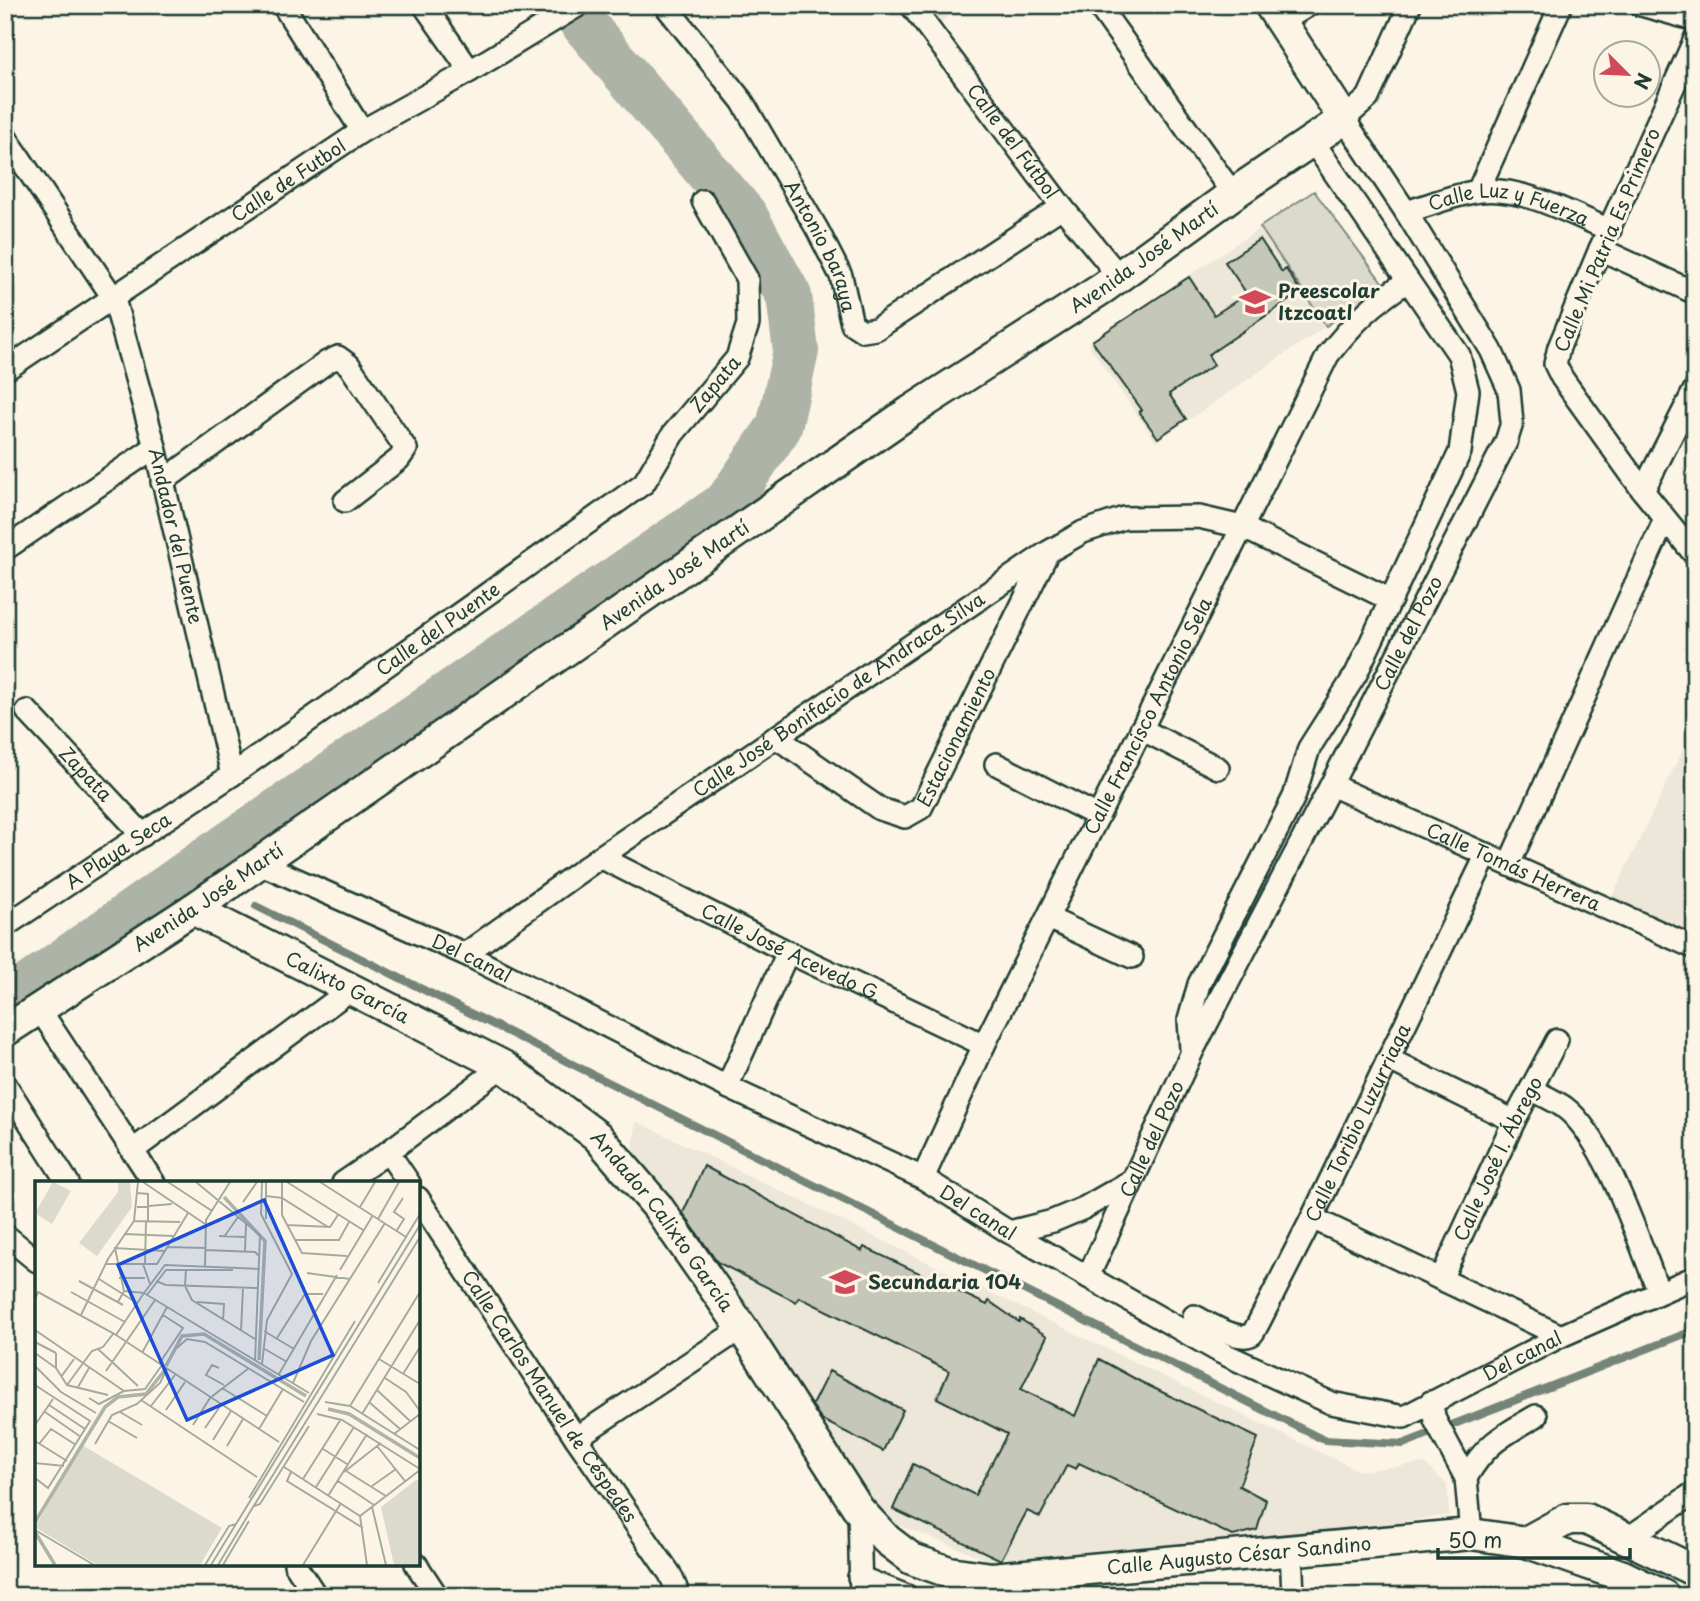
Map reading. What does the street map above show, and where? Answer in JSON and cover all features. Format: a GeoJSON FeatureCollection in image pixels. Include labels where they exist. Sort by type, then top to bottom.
{"type":"FeatureCollection","features":[{"type":"Feature","properties":{"kind":"street"},"geometry":{"type":"LineString","coordinates":[[283,5],[362,131]]}},
{"type":"Feature","properties":{"kind":"street"},"geometry":{"type":"LineString","coordinates":[[424,5],[470,71]]}},
{"type":"Feature","properties":{"kind":"street","name":"Calle de Futbol"},"geometry":{"type":"LineString","coordinates":[[6,368],[114,299],[362,131],[470,71],[545,14],[579,5]]}},
{"type":"Feature","properties":{"kind":"street","name":"Antonio baraya"},"geometry":{"type":"LineString","coordinates":[[665,5],[742,101],[817,229],[841,275],[852,324],[863,331],[876,329],[1062,207]]}},
{"type":"Feature","properties":{"kind":"street","name":"Calle del Fútbol"},"geometry":{"type":"LineString","coordinates":[[911,5],[1062,207],[1118,275]]}},
{"type":"Feature","properties":{"kind":"street"},"geometry":{"type":"LineString","coordinates":[[1098,5],[1233,194]]}},
{"type":"Feature","properties":{"kind":"street"},"geometry":{"type":"LineString","coordinates":[[1276,14],[1309,5]]}},
{"type":"Feature","properties":{"kind":"street"},"geometry":{"type":"LineString","coordinates":[[1344,120],[1368,98],[1410,5]]}},
{"type":"Feature","properties":{"kind":"street"},"geometry":{"type":"LineString","coordinates":[[1478,191],[1562,5]]}},
{"type":"Feature","properties":{"kind":"street"},"geometry":{"type":"LineString","coordinates":[[1641,5],[1695,20]]}},
{"type":"Feature","properties":{"kind":"street","name":"Calle del Pozo"},"geometry":{"type":"LineString","coordinates":[[1088,1277],[1192,1052],[1506,442],[1512,423],[1509,390],[1491,350],[1406,212],[1276,14]]}},
{"type":"Feature","properties":{"kind":"street","name":"Calle Mi Patria Es Primero"},"geometry":{"type":"LineString","coordinates":[[1643,491],[1555,364],[1559,347],[1600,249],[1695,39]]}},
{"type":"Feature","properties":{"kind":"street","name":"Avenida José Martí"},"geometry":{"type":"LineString","coordinates":[[5,1031],[193,909],[911,411],[1103,288],[1233,194],[1344,120]]}},
{"type":"Feature","properties":{"kind":"street","name":"Andador del Puente"},"geometry":{"type":"LineString","coordinates":[[5,136],[114,299],[155,447],[232,775]]}},
{"type":"Feature","properties":{"kind":"street"},"geometry":{"type":"LineString","coordinates":[[1192,1052],[1189,1020],[1199,984],[1294,797],[1309,748],[1356,674],[1460,452],[1468,391],[1459,355],[1312,140]]}},
{"type":"Feature","properties":{"kind":"street","name":"Calle Luz y Fuerza"},"geometry":{"type":"LineString","coordinates":[[1406,212],[1478,191],[1499,190],[1521,194],[1610,230]]}},
{"type":"Feature","properties":{"kind":"street","name":"Zapata"},"geometry":{"type":"LineString","coordinates":[[644,483],[673,434],[737,358],[748,324],[747,279],[703,201]]}},
{"type":"Feature","properties":{"kind":"street","name":"Calle Luz y Fuerza"},"geometry":{"type":"LineString","coordinates":[[1600,249],[1695,293]]}},
{"type":"Feature","properties":{"kind":"street","name":"Calle Francisco Antonio Sela"},"geometry":{"type":"LineString","coordinates":[[923,1178],[984,1045],[1328,355],[1349,328],[1377,301],[1408,281]]}},
{"type":"Feature","properties":{"kind":"street"},"geometry":{"type":"LineString","coordinates":[[162,482],[327,362],[338,357],[349,365],[406,449],[399,459],[345,500]]}},
{"type":"Feature","properties":{"kind":"street"},"geometry":{"type":"LineString","coordinates":[[1695,389],[1643,491],[1695,555]]}},
{"type":"Feature","properties":{"kind":"street"},"geometry":{"type":"LineString","coordinates":[[5,549],[155,447]]}},
{"type":"Feature","properties":{"kind":"street","name":"Calle del Puente"},"geometry":{"type":"LineString","coordinates":[[232,775],[644,483]]}},
{"type":"Feature","properties":{"kind":"street","name":"Calle José Bonifacio de Andraca Silva"},"geometry":{"type":"LineString","coordinates":[[465,954],[600,857],[1048,552],[1083,532],[1124,518],[1199,517],[1242,527],[1391,600]]}},
{"type":"Feature","properties":{"kind":"street"},"geometry":{"type":"LineString","coordinates":[[1508,864],[1665,519]]}},
{"type":"Feature","properties":{"kind":"street","name":"Estacionamiento"},"geometry":{"type":"LineString","coordinates":[[776,737],[880,809],[905,817],[920,807],[1048,552]]}},
{"type":"Feature","properties":{"kind":"street","name":"Zapata"},"geometry":{"type":"LineString","coordinates":[[27,711],[143,835]]}},
{"type":"Feature","properties":{"kind":"street"},"geometry":{"type":"LineString","coordinates":[[1142,729],[1218,768]]}},
{"type":"Feature","properties":{"kind":"street"},"geometry":{"type":"LineString","coordinates":[[996,764],[1098,816]]}},
{"type":"Feature","properties":{"kind":"street","name":"A Playa Seca"},"geometry":{"type":"LineString","coordinates":[[5,926],[232,775]]}},
{"type":"Feature","properties":{"kind":"street","name":"Calle Tomás Herrera"},"geometry":{"type":"LineString","coordinates":[[1331,785],[1695,948]]}},
{"type":"Feature","properties":{"kind":"street","name":"Calle Toribio Luzurriaga"},"geometry":{"type":"LineString","coordinates":[[1194,1316],[1231,1334],[1252,1334],[1269,1307],[1487,854]]}},
{"type":"Feature","properties":{"kind":"street","name":"Calle José Acevedo G."},"geometry":{"type":"LineString","coordinates":[[600,857],[788,952],[984,1045]]}},
{"type":"Feature","properties":{"kind":"street","name":"Del canal"},"geometry":{"type":"LineString","coordinates":[[259,863],[465,954],[727,1087],[923,1178],[1009,1232],[1222,1353],[1331,1403],[1404,1417],[1433,1411],[1561,1336],[1695,1277]]}},
{"type":"Feature","properties":{"kind":"street","name":"Calixto García"},"geometry":{"type":"LineString","coordinates":[[193,909],[503,1066]]}},
{"type":"Feature","properties":{"kind":"street"},"geometry":{"type":"LineString","coordinates":[[1048,918],[1132,957]]}},
{"type":"Feature","properties":{"kind":"street"},"geometry":{"type":"LineString","coordinates":[[727,1087],[788,952]]}},
{"type":"Feature","properties":{"kind":"street"},"geometry":{"type":"LineString","coordinates":[[132,1151],[350,990]]}},
{"type":"Feature","properties":{"kind":"street"},"geometry":{"type":"LineString","coordinates":[[40,1010],[152,1181]]}},
{"type":"Feature","properties":{"kind":"street","name":"Calle José I. Ábrego"},"geometry":{"type":"LineString","coordinates":[[1441,1279],[1514,1121],[1556,1040]]}},
{"type":"Feature","properties":{"kind":"street"},"geometry":{"type":"LineString","coordinates":[[1388,1059],[1514,1121]]}},
{"type":"Feature","properties":{"kind":"street"},"geometry":{"type":"LineString","coordinates":[[346,1181],[503,1066]]}},
{"type":"Feature","properties":{"kind":"street","name":"Andador Calixto García"},"geometry":{"type":"LineString","coordinates":[[503,1066],[597,1136],[657,1206],[742,1328],[859,1510],[887,1540],[912,1559]]}},
{"type":"Feature","properties":{"kind":"street"},"geometry":{"type":"LineString","coordinates":[[5,1084],[67,1181]]}},
{"type":"Feature","properties":{"kind":"street"},"geometry":{"type":"LineString","coordinates":[[1531,1089],[1565,1107],[1588,1133],[1613,1179],[1659,1292]]}},
{"type":"Feature","properties":{"kind":"street"},"geometry":{"type":"LineString","coordinates":[[388,1152],[408,1181]]}},
{"type":"Feature","properties":{"kind":"street"},"geometry":{"type":"LineString","coordinates":[[1009,1232],[1053,1221],[1084,1208],[1131,1181]]}},
{"type":"Feature","properties":{"kind":"street","name":"Calle Carlos Manuel de Céspedes"},"geometry":{"type":"LineString","coordinates":[[420,1201],[576,1438],[670,1574],[676,1588],[674,1596]]}},
{"type":"Feature","properties":{"kind":"street"},"geometry":{"type":"LineString","coordinates":[[1312,1218],[1561,1336]]}},
{"type":"Feature","properties":{"kind":"street"},"geometry":{"type":"LineString","coordinates":[[5,1235],[35,1259]]}},
{"type":"Feature","properties":{"kind":"street"},"geometry":{"type":"LineString","coordinates":[[576,1438],[742,1328]]}},
{"type":"Feature","properties":{"kind":"street"},"geometry":{"type":"LineString","coordinates":[[1433,1411],[1466,1478],[1471,1534]]}},
{"type":"Feature","properties":{"kind":"street"},"geometry":{"type":"LineString","coordinates":[[1466,1478],[1477,1457],[1500,1436],[1536,1416]]}},
{"type":"Feature","properties":{"kind":"street"},"geometry":{"type":"LineString","coordinates":[[1627,1539],[1695,1493]]}},
{"type":"Feature","properties":{"kind":"street"},"geometry":{"type":"LineString","coordinates":[[859,1510],[860,1587],[907,1596]]}},
{"type":"Feature","properties":{"kind":"street"},"geometry":{"type":"LineString","coordinates":[[1526,1542],[1568,1519],[1586,1518],[1695,1571]]}},
{"type":"Feature","properties":{"kind":"street","name":"Calle Augusto César Sandino"},"geometry":{"type":"LineString","coordinates":[[912,1559],[949,1572],[992,1578],[1471,1534],[1526,1542],[1623,1576],[1664,1596]]}},
{"type":"Feature","properties":{"kind":"street"},"geometry":{"type":"LineString","coordinates":[[1290,1549],[1293,1596]]}},
{"type":"Feature","properties":{"kind":"street"},"geometry":{"type":"LineString","coordinates":[[296,1566],[316,1596]]}},
{"type":"Feature","properties":{"kind":"street"},"geometry":{"type":"LineString","coordinates":[[417,1566],[437,1596]]}},
{"type":"Feature","properties":{"kind":"street"},"geometry":{"type":"LineString","coordinates":[[962,1596],[992,1578]]}},
{"type":"Feature","properties":{"kind":"shaded area"},"geometry":{"type":"Polygon","coordinates":[[[920,5],[963,5],[935,27],[920,5]]]}},
{"type":"Feature","properties":{"kind":"shaded area","name":"Preescolar Itzcoatl"},"geometry":{"type":"Polygon","coordinates":[[[1314,191],[1385,286],[1156,442],[1088,344],[1314,191]]]}},
{"type":"Feature","properties":{"kind":"shaded area"},"geometry":{"type":"Polygon","coordinates":[[[1314,191],[1385,286],[1326,326],[1260,227],[1314,191]]]}},
{"type":"Feature","properties":{"kind":"shaded area"},"geometry":{"type":"Polygon","coordinates":[[[1695,724],[1695,935],[1612,897],[1695,724]]]}},
{"type":"Feature","properties":{"kind":"shaded area","name":"Secundaria 104"},"geometry":{"type":"Polygon","coordinates":[[[636,1121],[1359,1471],[1424,1463],[1447,1485],[1449,1515],[1018,1576],[976,1555],[895,1524],[863,1493],[633,1151],[636,1121]]]}},
{"type":"Feature","properties":{"kind":"building"},"geometry":{"type":"Polygon","coordinates":[[[1260,239],[1282,272],[1286,269],[1301,292],[1208,355],[1214,365],[1169,394],[1186,419],[1158,438],[1139,412],[1142,410],[1092,341],[1189,277],[1214,315],[1247,294],[1225,262],[1260,239]]]}},
{"type":"Feature","properties":{"kind":"building"},"geometry":{"type":"Polygon","coordinates":[[[704,1166],[862,1251],[864,1247],[987,1305],[989,1301],[1019,1322],[1020,1319],[1047,1336],[1021,1389],[1075,1416],[1099,1359],[1258,1438],[1239,1486],[1266,1500],[1257,1530],[1233,1536],[1079,1463],[1076,1469],[1067,1465],[1040,1517],[1027,1511],[1001,1560],[893,1509],[913,1464],[975,1495],[1007,1434],[937,1398],[949,1371],[799,1297],[796,1302],[717,1262],[683,1213],[704,1166]]]}},
{"type":"Feature","properties":{"kind":"building"},"geometry":{"type":"Polygon","coordinates":[[[829,1371],[903,1410],[883,1451],[822,1420],[812,1405],[829,1371]]]}},
{"type":"Feature","properties":{"kind":"waterway"},"geometry":{"type":"LineString","coordinates":[[5,1003],[192,870],[727,503],[779,427],[796,351],[789,296],[745,216],[582,22]]}},
{"type":"Feature","properties":{"kind":"waterway"},"geometry":{"type":"LineString","coordinates":[[192,870],[199,873]]}},
{"type":"Feature","properties":{"kind":"waterway"},"geometry":{"type":"LineString","coordinates":[[256,906],[1324,1440],[1403,1444],[1695,1330]]}},
{"type":"Feature","properties":{"kind":"place","name":"Preescolar Itzcoatl"},"geometry":{"type":"Point","coordinates":[1255,302]}},
{"type":"Feature","properties":{"kind":"place","name":"Secundaria 104"},"geometry":{"type":"Point","coordinates":[845,1282]}}]}
